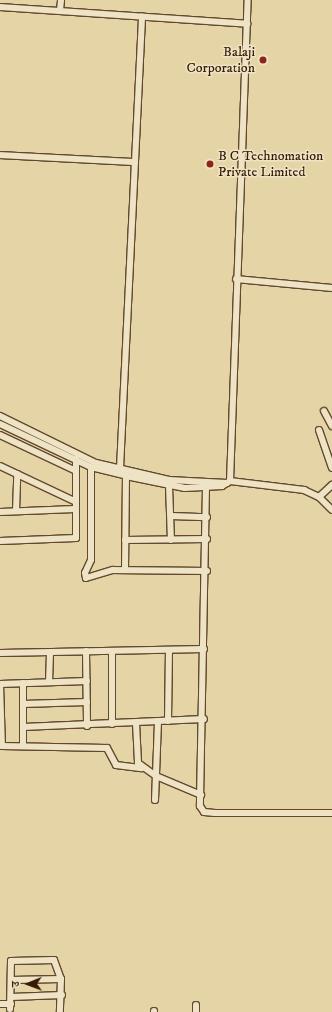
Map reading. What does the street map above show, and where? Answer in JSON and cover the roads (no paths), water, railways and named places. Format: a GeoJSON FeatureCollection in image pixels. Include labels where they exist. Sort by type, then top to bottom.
{"type":"FeatureCollection","features":[{"type":"Feature","properties":{"kind":"street"},"geometry":{"type":"LineString","coordinates":[[60,10],[61,0]]}},
{"type":"Feature","properties":{"kind":"street"},"geometry":{"type":"LineString","coordinates":[[228,482],[248,0]]}},
{"type":"Feature","properties":{"kind":"street"},"geometry":{"type":"LineString","coordinates":[[0,7],[247,24]]}},
{"type":"Feature","properties":{"kind":"street"},"geometry":{"type":"LineString","coordinates":[[120,468],[142,17]]}},
{"type":"Feature","properties":{"kind":"street"},"geometry":{"type":"LineString","coordinates":[[0,155],[135,162]]}},
{"type":"Feature","properties":{"kind":"street"},"geometry":{"type":"LineString","coordinates":[[236,279],[332,288]]}},
{"type":"Feature","properties":{"kind":"street"},"geometry":{"type":"LineString","coordinates":[[324,411],[332,426]]}},
{"type":"Feature","properties":{"kind":"street"},"geometry":{"type":"LineString","coordinates":[[0,416],[90,460],[168,480],[228,482],[304,490],[319,497],[332,510]]}},
{"type":"Feature","properties":{"kind":"street"},"geometry":{"type":"LineString","coordinates":[[0,432],[1,424],[91,466],[170,486],[206,487],[228,482]]}},
{"type":"Feature","properties":{"kind":"street"},"geometry":{"type":"LineString","coordinates":[[319,430],[332,468]]}},
{"type":"Feature","properties":{"kind":"street"},"geometry":{"type":"LineString","coordinates":[[0,435],[76,471]]}},
{"type":"Feature","properties":{"kind":"street"},"geometry":{"type":"LineString","coordinates":[[0,541],[76,538],[74,500],[76,460]]}},
{"type":"Feature","properties":{"kind":"street"},"geometry":{"type":"LineString","coordinates":[[0,466],[74,500]]}},
{"type":"Feature","properties":{"kind":"street"},"geometry":{"type":"LineString","coordinates":[[91,466],[91,560],[85,576],[90,580],[113,570],[207,571]]}},
{"type":"Feature","properties":{"kind":"street"},"geometry":{"type":"LineString","coordinates":[[16,511],[17,474]]}},
{"type":"Feature","properties":{"kind":"street"},"geometry":{"type":"LineString","coordinates":[[125,570],[126,476]]}},
{"type":"Feature","properties":{"kind":"street"},"geometry":{"type":"LineString","coordinates":[[170,486],[171,540]]}},
{"type":"Feature","properties":{"kind":"street"},"geometry":{"type":"LineString","coordinates":[[319,497],[332,486]]}},
{"type":"Feature","properties":{"kind":"street"},"geometry":{"type":"LineString","coordinates":[[206,487],[207,571],[204,649],[204,719],[200,806],[204,812],[332,813]]}},
{"type":"Feature","properties":{"kind":"street"},"geometry":{"type":"LineString","coordinates":[[0,512],[75,509]]}},
{"type":"Feature","properties":{"kind":"street"},"geometry":{"type":"LineString","coordinates":[[171,516],[207,517]]}},
{"type":"Feature","properties":{"kind":"street"},"geometry":{"type":"LineString","coordinates":[[125,540],[207,539]]}},
{"type":"Feature","properties":{"kind":"street"},"geometry":{"type":"LineString","coordinates":[[0,653],[204,649]]}},
{"type":"Feature","properties":{"kind":"street"},"geometry":{"type":"LineString","coordinates":[[168,721],[169,650]]}},
{"type":"Feature","properties":{"kind":"street"},"geometry":{"type":"LineString","coordinates":[[86,651],[87,726]]}},
{"type":"Feature","properties":{"kind":"street"},"geometry":{"type":"LineString","coordinates":[[112,651],[112,724]]}},
{"type":"Feature","properties":{"kind":"street"},"geometry":{"type":"LineString","coordinates":[[49,682],[50,652]]}},
{"type":"Feature","properties":{"kind":"street"},"geometry":{"type":"LineString","coordinates":[[86,681],[0,684],[2,746],[107,748],[116,765],[142,768],[156,776],[201,795]]}},
{"type":"Feature","properties":{"kind":"street"},"geometry":{"type":"LineString","coordinates":[[23,683],[23,746]]}},
{"type":"Feature","properties":{"kind":"street"},"geometry":{"type":"LineString","coordinates":[[23,704],[87,702]]}},
{"type":"Feature","properties":{"kind":"street"},"geometry":{"type":"LineString","coordinates":[[23,727],[87,726],[204,719]]}},
{"type":"Feature","properties":{"kind":"street"},"geometry":{"type":"LineString","coordinates":[[155,800],[158,721]]}},
{"type":"Feature","properties":{"kind":"street"},"geometry":{"type":"LineString","coordinates":[[136,723],[136,753],[142,768]]}},
{"type":"Feature","properties":{"kind":"street"},"geometry":{"type":"LineString","coordinates":[[0,1004],[11,1007],[11,961],[54,960],[62,979],[60,1012]]}},
{"type":"Feature","properties":{"kind":"street"},"geometry":{"type":"LineString","coordinates":[[11,980],[62,979]]}},
{"type":"Feature","properties":{"kind":"street"},"geometry":{"type":"LineString","coordinates":[[11,997],[62,995]]}},
{"type":"Feature","properties":{"kind":"place","name":"Balaji Corporation"},"geometry":{"type":"Point","coordinates":[263,60]}},
{"type":"Feature","properties":{"kind":"place","name":"B C Technomation Private Limited"},"geometry":{"type":"Point","coordinates":[210,164]}}]}
